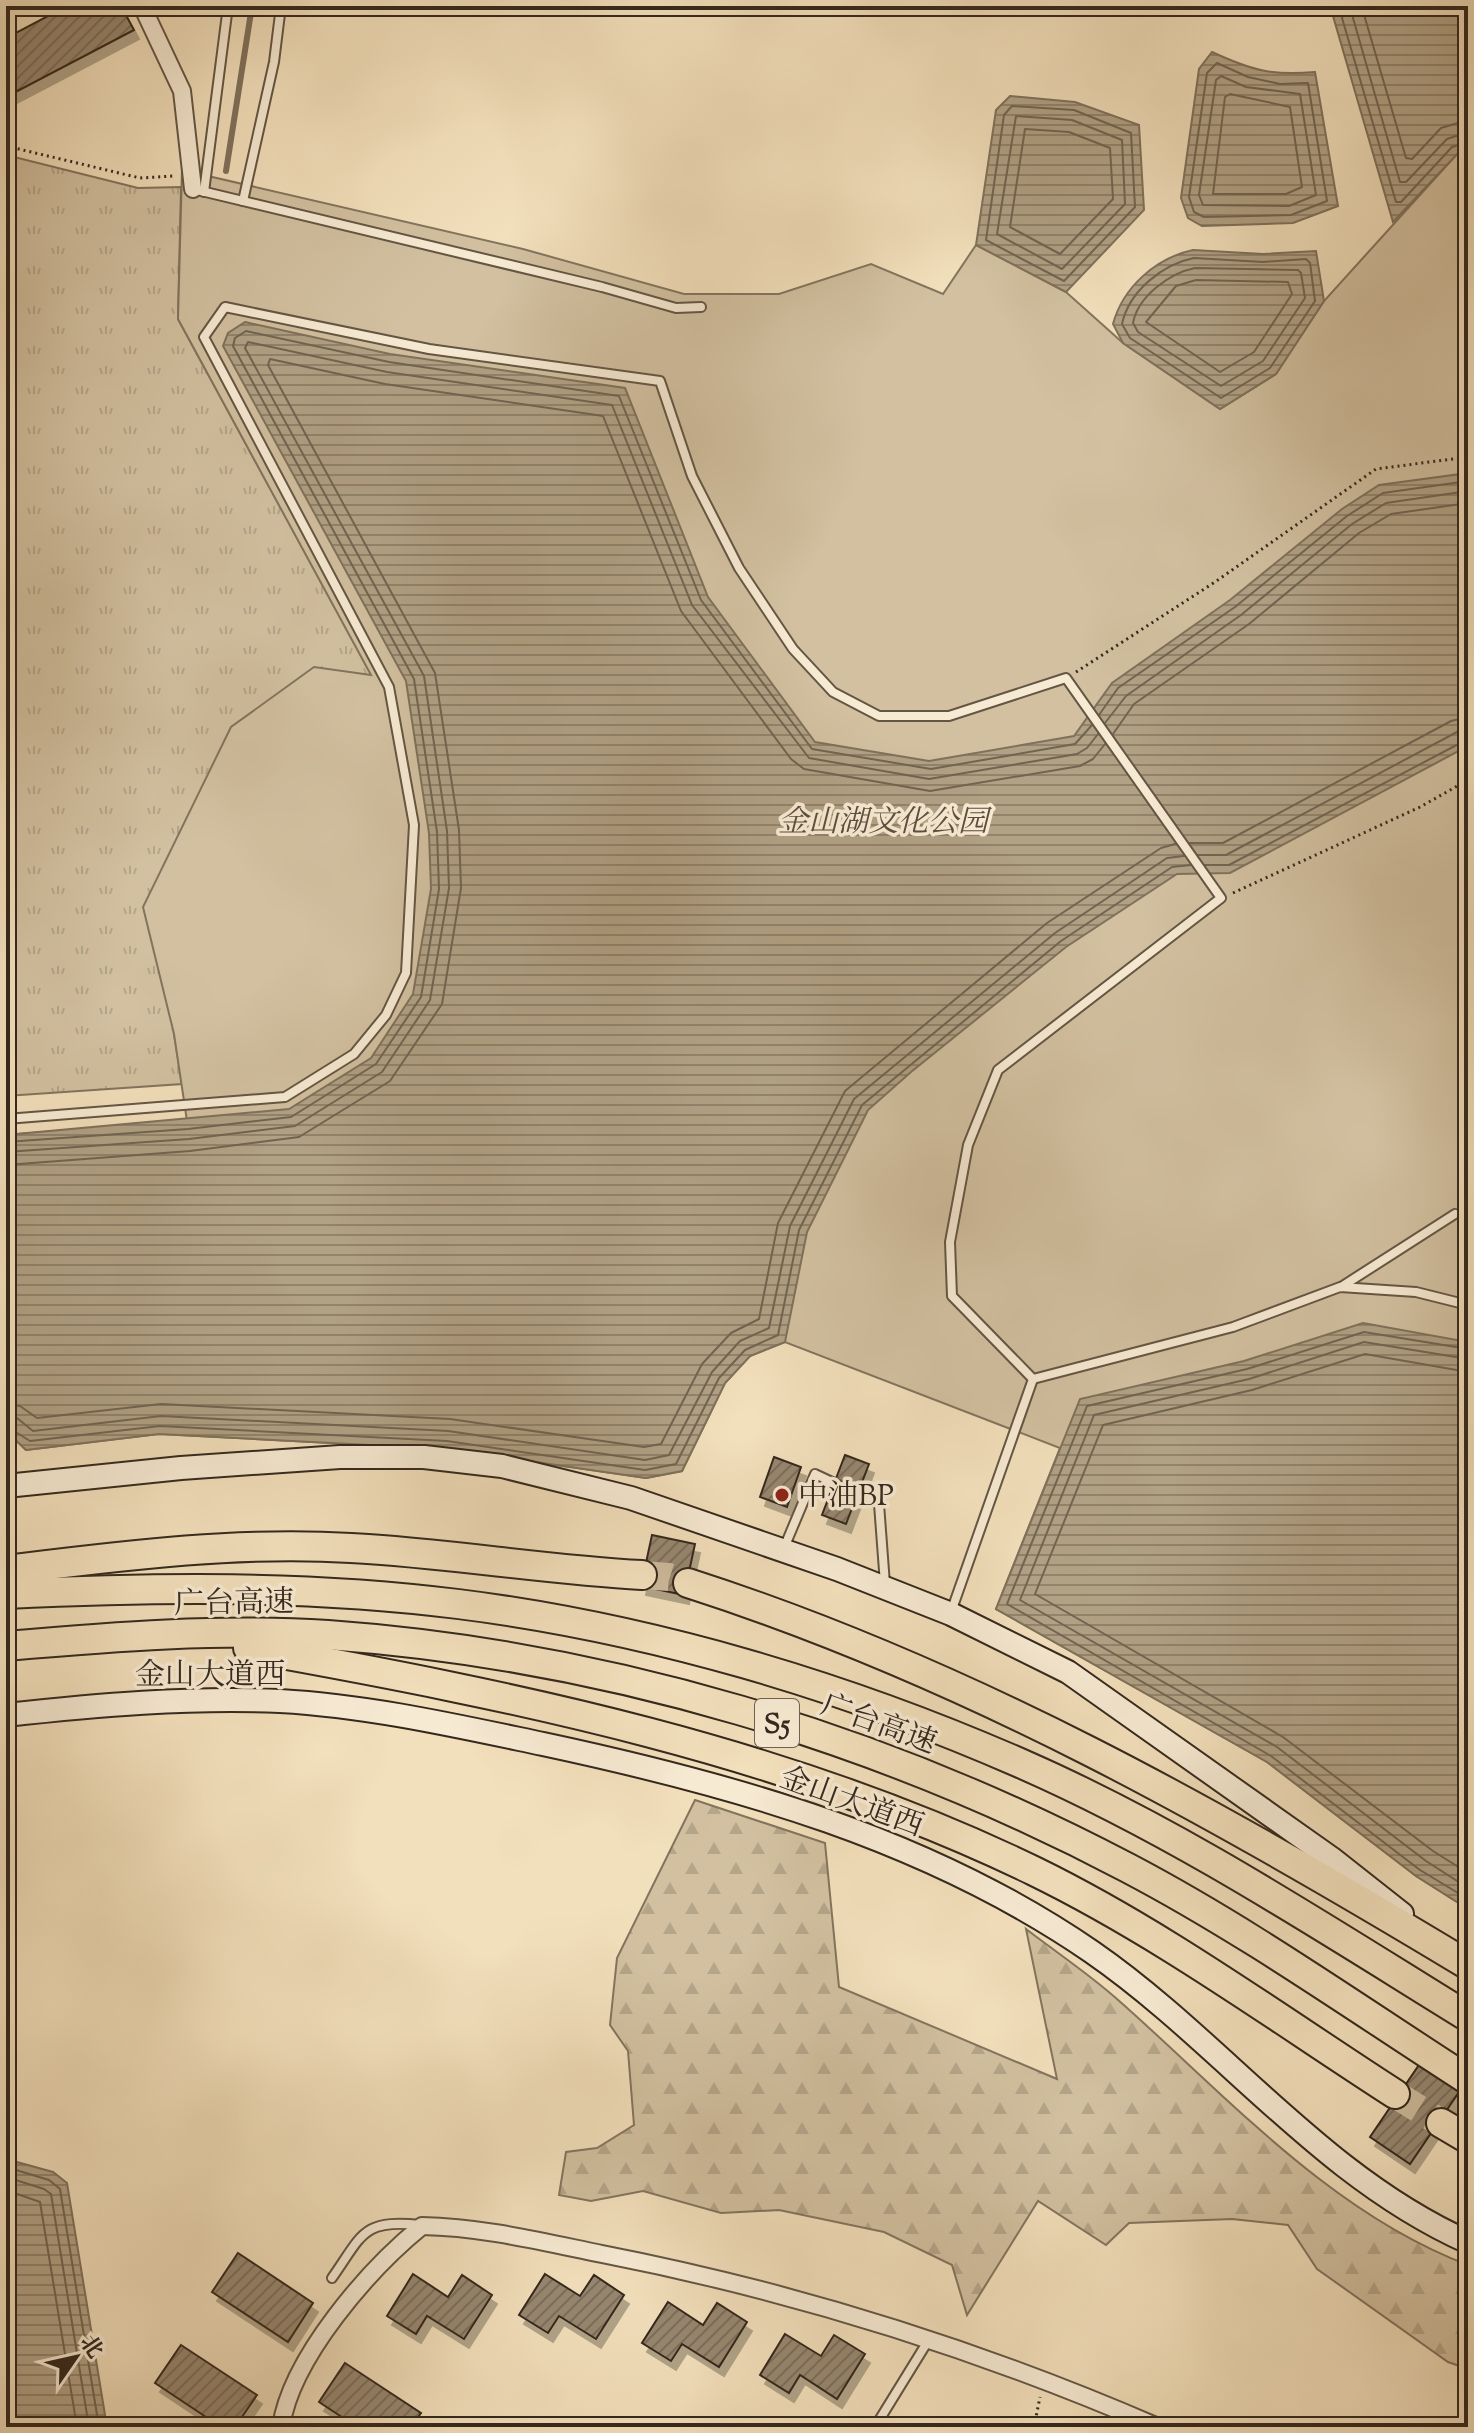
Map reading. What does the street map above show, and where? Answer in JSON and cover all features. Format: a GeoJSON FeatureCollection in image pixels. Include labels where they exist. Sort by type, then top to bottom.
{"type":"FeatureCollection","features":[{"type":"Feature","properties":{"kind":"highway"},"geometry":{"type":"LineString","coordinates":[[6,1570],[158,1552],[255,1546],[350,1548],[642,1575]]}},
{"type":"Feature","properties":{"kind":"highway"},"geometry":{"type":"LineString","coordinates":[[688,1583],[846,1637],[1047,1731],[1157,1785],[1336,1885],[1468,1965]]}},
{"type":"Feature","properties":{"kind":"highway","name":"广台高速"},"geometry":{"type":"LineString","coordinates":[[6,1594],[104,1590],[277,1590],[459,1604],[608,1631],[752,1668],[935,1727],[1113,1807],[1200,1853],[1468,2017]]}},
{"type":"Feature","properties":{"kind":"highway","name":"广台高速"},"geometry":{"type":"LineString","coordinates":[[6,1646],[180,1636],[323,1635],[429,1644],[554,1663],[635,1681],[802,1731],[982,1797],[1131,1869],[1206,1912],[1468,2080]]}},
{"type":"Feature","properties":{"kind":"highway"},"geometry":{"type":"LineString","coordinates":[[180,1636],[476,1689],[578,1712],[742,1760],[896,1811],[964,1838],[1108,1909],[1395,2094]]}},
{"type":"Feature","properties":{"kind":"highway"},"geometry":{"type":"LineString","coordinates":[[1441,2123],[1468,2139]]}},
{"type":"Feature","properties":{"kind":"main road"},"geometry":{"type":"LineString","coordinates":[[6,1486],[51,1479],[340,1457],[424,1457],[502,1466],[565,1480],[704,1522],[951,1614],[1068,1672],[1331,1858],[1468,1965]]}},
{"type":"Feature","properties":{"kind":"main road","name":"金山大道西"},"geometry":{"type":"LineString","coordinates":[[6,1715],[119,1704],[219,1700],[356,1708],[622,1761],[720,1786],[872,1837],[952,1872],[1091,1951],[1147,1993],[1263,2099],[1361,2178],[1468,2242]]}},
{"type":"Feature","properties":{"kind":"street"},"geometry":{"type":"LineString","coordinates":[[142,6],[182,91],[199,191]]}},
{"type":"Feature","properties":{"kind":"street"},"geometry":{"type":"LineString","coordinates":[[281,2427],[284,2409],[307,2364],[353,2292],[383,2259],[422,2226],[541,2242],[718,2277],[928,2341],[1042,2381],[1158,2427]]}},
{"type":"Feature","properties":{"kind":"lane"},"geometry":{"type":"LineString","coordinates":[[228,6],[199,191],[676,308],[701,307]]}},
{"type":"Feature","properties":{"kind":"lane"},"geometry":{"type":"LineString","coordinates":[[243,201],[274,62],[281,6]]}},
{"type":"Feature","properties":{"kind":"lane"},"geometry":{"type":"LineString","coordinates":[[6,1119],[285,1097],[354,1054],[386,1015],[406,973],[414,825],[389,687],[204,337],[225,307],[429,349],[660,381],[692,476],[739,568],[793,649],[833,692],[879,716],[949,716],[1066,678],[1221,898],[998,1070],[968,1145],[950,1242],[952,1296],[1033,1379]]}},
{"type":"Feature","properties":{"kind":"lane"},"geometry":{"type":"LineString","coordinates":[[1033,1379],[1233,1327],[1340,1287],[1455,1214]]}},
{"type":"Feature","properties":{"kind":"lane"},"geometry":{"type":"LineString","coordinates":[[1340,1287],[1416,1292],[1468,1305]]}},
{"type":"Feature","properties":{"kind":"lane"},"geometry":{"type":"LineString","coordinates":[[951,1614],[1033,1379]]}},
{"type":"Feature","properties":{"kind":"lane"},"geometry":{"type":"LineString","coordinates":[[783,1550],[815,1474],[879,1504],[885,1589]]}},
{"type":"Feature","properties":{"kind":"lane"},"geometry":{"type":"LineString","coordinates":[[332,2278],[361,2236],[373,2226],[387,2222],[422,2226]]}},
{"type":"Feature","properties":{"kind":"lane"},"geometry":{"type":"LineString","coordinates":[[875,2427],[928,2341]]}},
{"type":"Feature","properties":{"kind":"path"},"geometry":{"type":"LineString","coordinates":[[6,146],[140,178],[171,174],[199,191]]}},
{"type":"Feature","properties":{"kind":"path"},"geometry":{"type":"LineString","coordinates":[[1066,678],[1215,582],[1376,469],[1468,457]]}},
{"type":"Feature","properties":{"kind":"path"},"geometry":{"type":"LineString","coordinates":[[1221,898],[1420,807],[1468,780]]}},
{"type":"Feature","properties":{"kind":"path"},"geometry":{"type":"LineString","coordinates":[[1034,2427],[1042,2381]]}},
{"type":"Feature","properties":{"kind":"green space","name":"金山湖文化公园"},"geometry":{"type":"Polygon","coordinates":[[[1468,149],[1468,1909],[1416,1876],[1267,1762],[996,1609],[1060,1448],[785,1342],[750,1356],[725,1383],[682,1471],[646,1478],[447,1449],[159,1434],[26,1450],[6,1431],[6,1135],[187,1121],[174,1034],[143,907],[231,727],[314,667],[371,675],[178,319],[182,170],[523,249],[684,294],[779,294],[871,264],[943,294],[976,245],[1066,292],[1123,343],[1220,409],[1276,374],[1324,301],[1458,153],[1468,149]]]}},
{"type":"Feature","properties":{"kind":"green space"},"geometry":{"type":"Polygon","coordinates":[[[6,155],[138,188],[181,187],[178,319],[372,676],[174,1034],[182,1084],[6,1096],[6,155]]]}},
{"type":"Feature","properties":{"kind":"green space"},"geometry":{"type":"Polygon","coordinates":[[[695,1800],[825,1843],[839,1987],[1057,2079],[1026,1929],[1106,1990],[1240,2112],[1325,2183],[1370,2215],[1418,2243],[1468,2265],[1468,2369],[1448,2362],[1317,2269],[1288,2225],[1232,2219],[1129,2223],[1106,2245],[1038,2201],[967,2315],[952,2265],[884,2232],[779,2210],[721,2213],[643,2191],[591,2201],[559,2195],[566,2152],[597,2148],[634,2125],[628,2051],[610,2025],[617,1958],[695,1800]]]}},
{"type":"Feature","properties":{"kind":"water"},"geometry":{"type":"Polygon","coordinates":[[[1337,6],[1468,6],[1468,149],[1458,153],[1393,222],[1333,16],[1337,6]]]}},
{"type":"Feature","properties":{"kind":"water"},"geometry":{"type":"Polygon","coordinates":[[[1212,52],[1262,70],[1315,72],[1338,206],[1293,223],[1202,226],[1188,218],[1181,198],[1199,69],[1212,52]]]}},
{"type":"Feature","properties":{"kind":"water"},"geometry":{"type":"Polygon","coordinates":[[[1010,96],[1075,102],[1139,125],[1144,210],[1066,292],[976,245],[996,110],[1010,96]]]}},
{"type":"Feature","properties":{"kind":"water"},"geometry":{"type":"Polygon","coordinates":[[[1193,250],[1263,254],[1316,251],[1324,301],[1276,374],[1220,409],[1123,343],[1113,324],[1125,298],[1143,276],[1166,260],[1193,250]]]}},
{"type":"Feature","properties":{"kind":"water"},"geometry":{"type":"Polygon","coordinates":[[[245,322],[390,354],[625,388],[708,597],[815,742],[929,761],[1074,736],[1112,683],[1230,600],[1342,509],[1379,485],[1468,473],[1468,746],[1230,873],[1177,874],[1066,947],[868,1110],[807,1232],[785,1342],[750,1356],[725,1383],[682,1471],[646,1478],[447,1449],[159,1434],[26,1450],[6,1431],[6,1135],[289,1109],[371,1058],[413,994],[431,889],[429,833],[406,681],[223,346],[228,333],[245,322]]]}},
{"type":"Feature","properties":{"kind":"water"},"geometry":{"type":"Polygon","coordinates":[[[1363,1323],[1468,1342],[1468,1909],[1416,1876],[1267,1762],[996,1609],[1080,1399],[1244,1361],[1363,1323]]]}},
{"type":"Feature","properties":{"kind":"water"},"geometry":{"type":"Polygon","coordinates":[[[6,2159],[53,2172],[67,2183],[107,2427],[6,2427],[6,2159]]]}},
{"type":"Feature","properties":{"kind":"building"},"geometry":{"type":"Polygon","coordinates":[[[67,6],[121,6],[134,30],[6,97],[6,38],[67,6]]]}},
{"type":"Feature","properties":{"kind":"building"},"geometry":{"type":"Polygon","coordinates":[[[845,1455],[869,1464],[846,1524],[822,1515],[845,1455]]]}},
{"type":"Feature","properties":{"kind":"building"},"geometry":{"type":"Polygon","coordinates":[[[774,1457],[801,1467],[787,1507],[760,1497],[774,1457]]]}},
{"type":"Feature","properties":{"kind":"building"},"geometry":{"type":"Polygon","coordinates":[[[652,1535],[695,1544],[684,1595],[641,1586],[652,1535]]]}},
{"type":"Feature","properties":{"kind":"building"},"geometry":{"type":"Polygon","coordinates":[[[1421,2062],[1461,2089],[1410,2164],[1370,2137],[1421,2062]]]}},
{"type":"Feature","properties":{"kind":"building"},"geometry":{"type":"Polygon","coordinates":[[[238,2253],[313,2303],[288,2342],[212,2292],[238,2253]]]}},
{"type":"Feature","properties":{"kind":"building"},"geometry":{"type":"Polygon","coordinates":[[[413,2274],[448,2297],[462,2275],[492,2295],[464,2339],[427,2316],[416,2334],[387,2316],[413,2274]]]}},
{"type":"Feature","properties":{"kind":"building"},"geometry":{"type":"Polygon","coordinates":[[[545,2274],[580,2296],[594,2275],[624,2295],[596,2339],[559,2316],[548,2333],[519,2315],[545,2274]]]}},
{"type":"Feature","properties":{"kind":"building"},"geometry":{"type":"Polygon","coordinates":[[[668,2302],[703,2325],[717,2303],[747,2322],[719,2367],[682,2344],[671,2361],[642,2343],[668,2302]]]}},
{"type":"Feature","properties":{"kind":"building"},"geometry":{"type":"Polygon","coordinates":[[[785,2334],[821,2356],[834,2335],[865,2354],[837,2399],[800,2375],[789,2393],[760,2375],[785,2334]]]}},
{"type":"Feature","properties":{"kind":"building"},"geometry":{"type":"Polygon","coordinates":[[[181,2345],[257,2395],[235,2427],[221,2427],[155,2383],[181,2345]]]}},
{"type":"Feature","properties":{"kind":"building"},"geometry":{"type":"Polygon","coordinates":[[[345,2363],[421,2413],[411,2427],[357,2427],[319,2402],[345,2363]]]}},
{"type":"Feature","properties":{"kind":"waterway"},"geometry":{"type":"LineString","coordinates":[[226,171],[252,6]]}},
{"type":"Feature","properties":{"kind":"tunnel"},"geometry":{"type":"LineString","coordinates":[[642,1575],[669,1577],[688,1583]]}},
{"type":"Feature","properties":{"kind":"tunnel"},"geometry":{"type":"LineString","coordinates":[[1395,2094],[1441,2123]]}},
{"type":"Feature","properties":{"kind":"place","name":"中油BP"},"geometry":{"type":"Point","coordinates":[782,1495]}}]}
